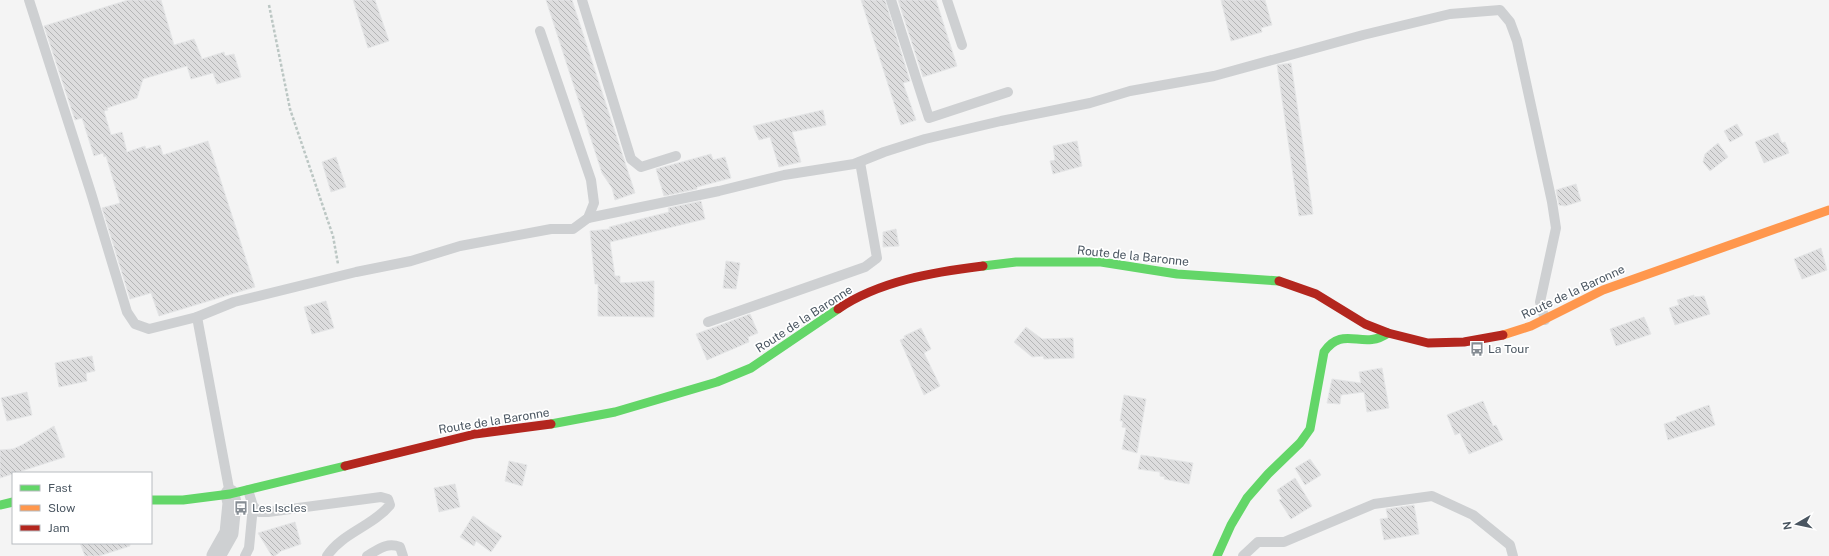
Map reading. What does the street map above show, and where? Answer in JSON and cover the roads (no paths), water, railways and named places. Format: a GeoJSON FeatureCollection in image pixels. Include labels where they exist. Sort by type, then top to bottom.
{"type":"FeatureCollection","features":[{"type":"Feature","properties":{"kind":"main road","name":"Route de la Baronne"},"geometry":{"type":"LineString","coordinates":[[152,500],[183,500],[230,494],[428,444],[475,434],[572,421],[615,412],[717,382],[751,368],[847,303],[877,289],[914,278],[965,268],[1016,262],[1101,262],[1177,274],[1277,281],[1299,287],[1316,294],[1339,310],[1365,324],[1388,333],[1428,343],[1464,342],[1503,335],[1544,320],[1603,290],[1829,210]]}},
{"type":"Feature","properties":{"kind":"main road"},"geometry":{"type":"LineString","coordinates":[[1216,556],[1236,513],[1263,480],[1305,438],[1310,429],[1324,352],[1327,344],[1343,337],[1376,341],[1382,340],[1388,333]]}},
{"type":"Feature","properties":{"kind":"main road"},"geometry":{"type":"LineString","coordinates":[[0,505],[12,502]]}},
{"type":"Feature","properties":{"kind":"street"},"geometry":{"type":"LineString","coordinates":[[216,556],[229,533],[232,503],[230,494]]}},
{"type":"Feature","properties":{"kind":"lane"},"geometry":{"type":"LineString","coordinates":[[29,0],[127,312],[135,324],[149,328],[197,317],[234,302],[340,276],[412,261],[460,246],[551,229],[573,229],[588,218],[719,191],[784,175],[854,164],[925,139],[993,122],[1090,103],[1130,91],[1214,76],[1363,35],[1450,14],[1500,10],[1510,22],[1517,41],[1552,202],[1556,228],[1540,302],[1544,320]]}},
{"type":"Feature","properties":{"kind":"lane"},"geometry":{"type":"LineString","coordinates":[[582,0],[632,159],[641,167],[676,156]]}},
{"type":"Feature","properties":{"kind":"lane"},"geometry":{"type":"LineString","coordinates":[[891,0],[928,118],[1008,92]]}},
{"type":"Feature","properties":{"kind":"lane"},"geometry":{"type":"LineString","coordinates":[[948,0],[962,45]]}},
{"type":"Feature","properties":{"kind":"lane"},"geometry":{"type":"LineString","coordinates":[[540,31],[592,180],[594,203],[588,218]]}},
{"type":"Feature","properties":{"kind":"lane"},"geometry":{"type":"LineString","coordinates":[[708,322],[865,267],[877,258],[860,162]]}},
{"type":"Feature","properties":{"kind":"lane"},"geometry":{"type":"LineString","coordinates":[[197,317],[230,494]]}},
{"type":"Feature","properties":{"kind":"lane"},"geometry":{"type":"LineString","coordinates":[[245,556],[249,548],[253,506],[248,490]]}},
{"type":"Feature","properties":{"kind":"lane"},"geometry":{"type":"LineString","coordinates":[[1243,556],[1258,542],[1284,542],[1374,504],[1432,496],[1473,515],[1510,545],[1513,556]]}},
{"type":"Feature","properties":{"kind":"lane"},"geometry":{"type":"LineString","coordinates":[[253,506],[259,512],[268,512],[382,497],[388,499],[390,505],[384,512],[358,529],[330,551],[326,556]]}},
{"type":"Feature","properties":{"kind":"lane"},"geometry":{"type":"LineString","coordinates":[[367,556],[386,545],[400,547],[403,556]]}},
{"type":"Feature","properties":{"kind":"place","name":"La Tour"},"geometry":{"type":"Point","coordinates":[1477,349]}},
{"type":"Feature","properties":{"kind":"place","name":"Les Iscles"},"geometry":{"type":"Point","coordinates":[241,508]}}]}
